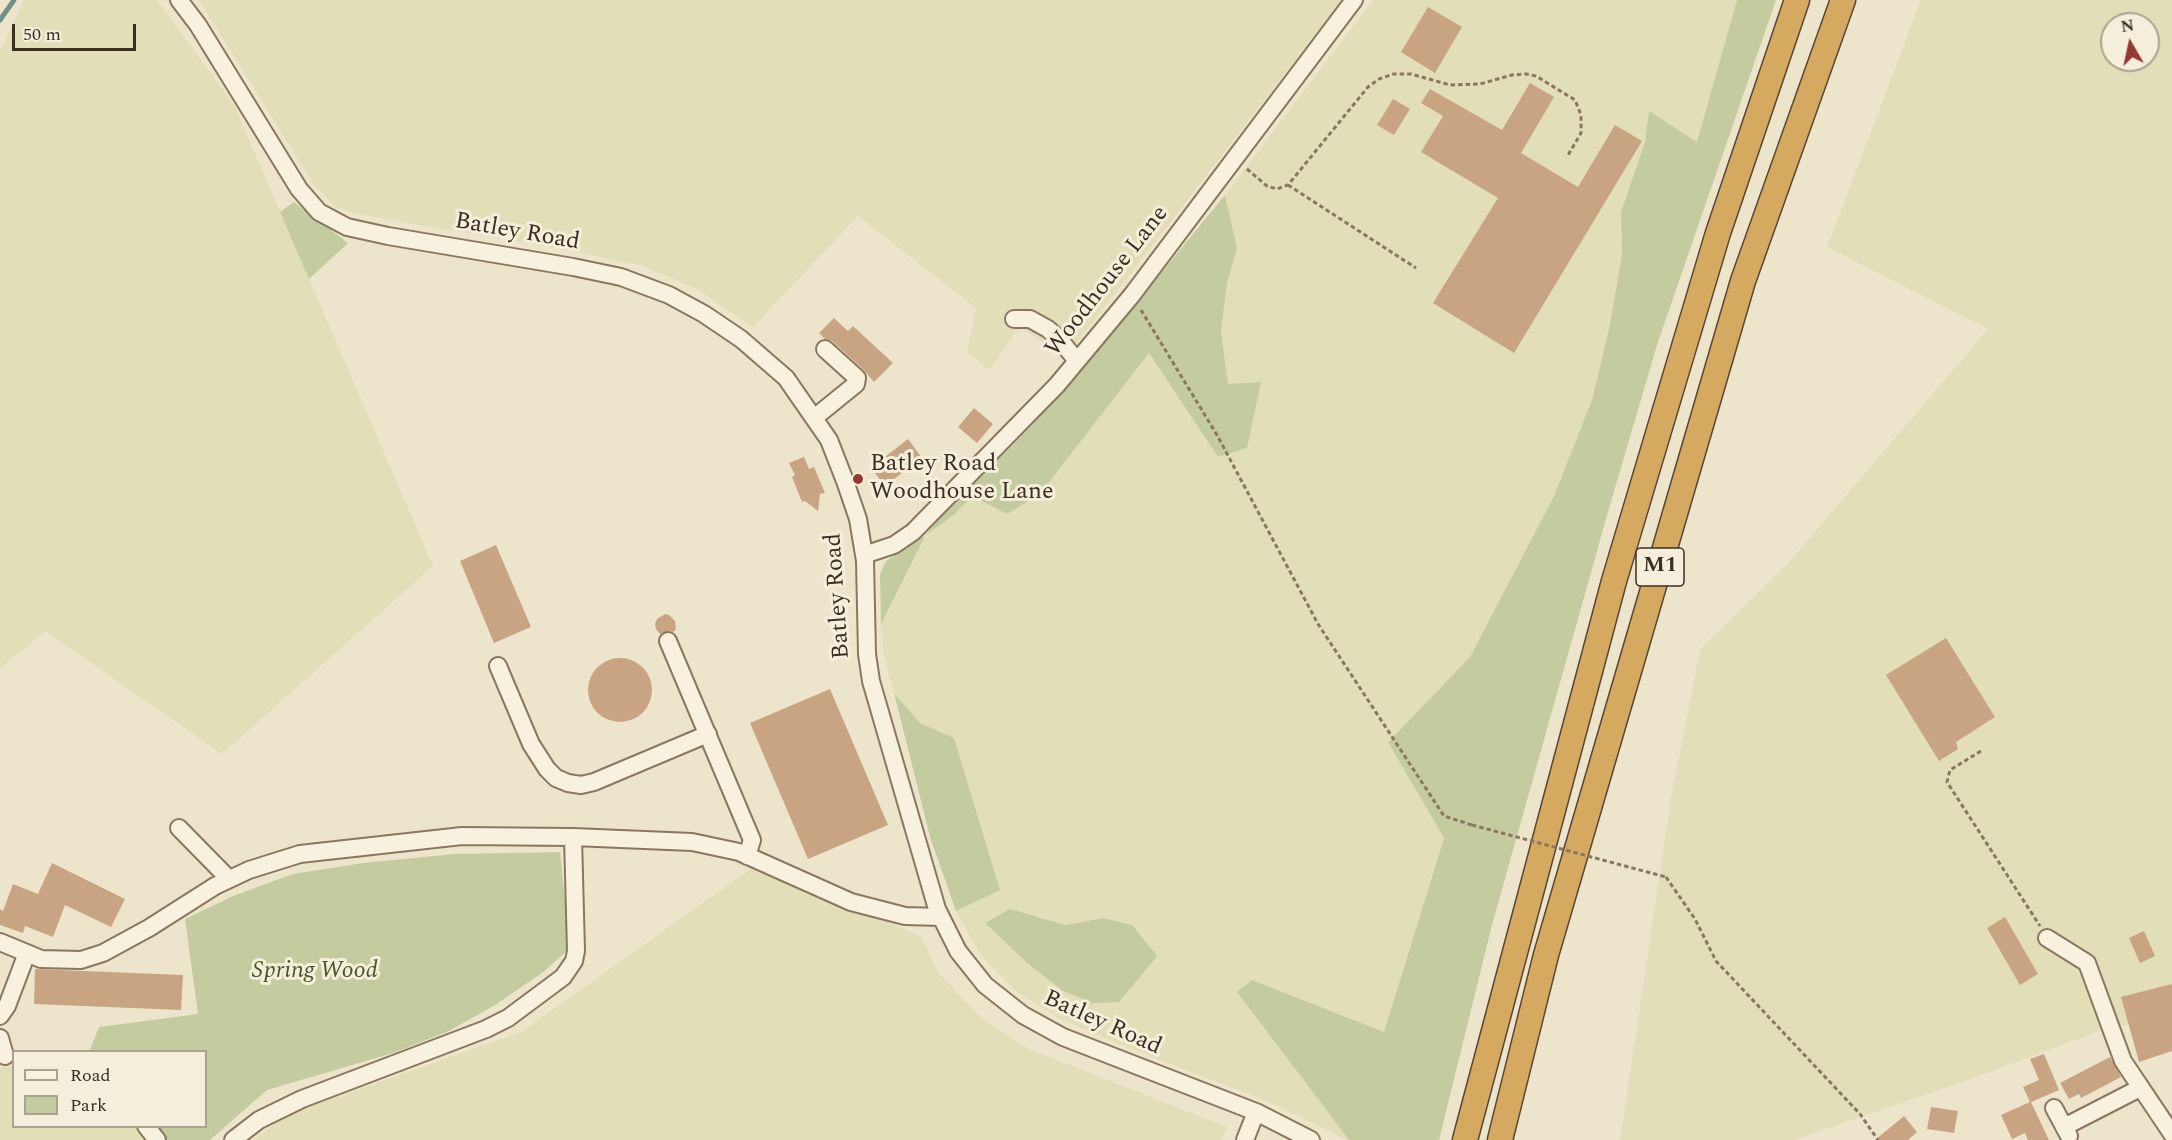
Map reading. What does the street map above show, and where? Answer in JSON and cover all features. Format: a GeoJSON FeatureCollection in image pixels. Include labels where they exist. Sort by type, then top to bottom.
{"type":"FeatureCollection","features":[{"type":"Feature","properties":{"kind":"highway","name":"M1"},"geometry":{"type":"LineString","coordinates":[[1465,1140],[1614,581],[1718,233],[1797,0]]}},
{"type":"Feature","properties":{"kind":"highway","name":"M1"},"geometry":{"type":"LineString","coordinates":[[1500,1140],[1546,955],[1743,281],[1843,0]]}},
{"type":"Feature","properties":{"kind":"street","name":"Batley Road"},"geometry":{"type":"LineString","coordinates":[[179,0],[198,25],[299,189],[319,212],[347,227],[388,236],[621,277],[669,295],[704,314],[741,339],[786,378],[829,440],[858,519],[864,555],[867,654],[871,681],[937,909],[958,951],[985,985],[1023,1015],[1073,1041],[1256,1112],[1311,1140]]}},
{"type":"Feature","properties":{"kind":"street","name":"Woodhouse Lane"},"geometry":{"type":"LineString","coordinates":[[864,555],[894,545],[914,532],[1057,385],[1132,295],[1354,0]]}},
{"type":"Feature","properties":{"kind":"street"},"geometry":{"type":"LineString","coordinates":[[1014,319],[1030,320],[1048,329],[1077,361]]}},
{"type":"Feature","properties":{"kind":"street"},"geometry":{"type":"LineString","coordinates":[[814,418],[856,384],[857,378],[825,350]]}},
{"type":"Feature","properties":{"kind":"street"},"geometry":{"type":"LineString","coordinates":[[668,641],[752,840],[747,856]]}},
{"type":"Feature","properties":{"kind":"street"},"geometry":{"type":"LineString","coordinates":[[498,666],[531,744],[547,769],[556,778],[568,783],[581,785],[594,782],[708,734]]}},
{"type":"Feature","properties":{"kind":"street"},"geometry":{"type":"LineString","coordinates":[[179,828],[229,879]]}},
{"type":"Feature","properties":{"kind":"street"},"geometry":{"type":"LineString","coordinates":[[0,942],[40,959],[81,960],[103,953],[229,879],[249,870],[300,854],[462,836],[573,837],[692,842],[739,852],[851,902],[904,916],[941,918]]}},
{"type":"Feature","properties":{"kind":"street"},"geometry":{"type":"LineString","coordinates":[[233,1140],[259,1120],[302,1099],[486,1029],[508,1018],[563,977],[574,961],[576,951],[573,837]]}},
{"type":"Feature","properties":{"kind":"street"},"geometry":{"type":"LineString","coordinates":[[2047,938],[2087,963],[2123,1061],[2172,1134]]}},
{"type":"Feature","properties":{"kind":"street"},"geometry":{"type":"LineString","coordinates":[[0,1016],[7,1006],[27,953]]}},
{"type":"Feature","properties":{"kind":"street"},"geometry":{"type":"LineString","coordinates":[[0,1038],[6,1056]]}},
{"type":"Feature","properties":{"kind":"street"},"geometry":{"type":"LineString","coordinates":[[2054,1108],[2066,1132],[2140,1088]]}},
{"type":"Feature","properties":{"kind":"street"},"geometry":{"type":"LineString","coordinates":[[1245,1140],[1256,1112]]}},
{"type":"Feature","properties":{"kind":"street"},"geometry":{"type":"LineString","coordinates":[[148,1128],[157,1140]]}},
{"type":"Feature","properties":{"kind":"path"},"geometry":{"type":"LineString","coordinates":[[1234,158],[1267,186],[1276,189],[1288,185],[1368,87],[1379,79],[1394,74],[1411,74],[1450,85],[1480,84],[1512,75],[1536,76],[1575,100],[1581,115],[1581,133],[1567,158]]}},
{"type":"Feature","properties":{"kind":"path"},"geometry":{"type":"LineString","coordinates":[[1288,185],[1416,268]]}},
{"type":"Feature","properties":{"kind":"path"},"geometry":{"type":"LineString","coordinates":[[1132,295],[1216,435],[1318,624],[1444,816],[1666,878],[1695,919],[1716,961],[1860,1114],[1878,1140]]}},
{"type":"Feature","properties":{"kind":"path"},"geometry":{"type":"LineString","coordinates":[[1981,751],[1950,770],[1947,782],[2047,938]]}},
{"type":"Feature","properties":{"kind":"shaded area"},"geometry":{"type":"Polygon","coordinates":[[[24,0],[157,0],[234,105],[433,566],[222,754],[45,631],[0,669],[0,52],[24,0]]]}},
{"type":"Feature","properties":{"kind":"shaded area"},"geometry":{"type":"Polygon","coordinates":[[[199,0],[1342,0],[1066,357],[1020,327],[989,370],[967,352],[976,308],[858,216],[753,327],[697,289],[643,266],[573,251],[357,214],[334,206],[314,185],[199,0]]]}},
{"type":"Feature","properties":{"kind":"shaded area"},"geometry":{"type":"Polygon","coordinates":[[[1373,0],[1737,0],[1697,142],[1649,111],[1645,142],[1621,212],[1622,255],[1609,329],[1592,400],[1554,496],[1470,657],[1388,741],[1444,838],[1384,1032],[1252,980],[1237,992],[1349,1140],[1267,1101],[1113,1042],[1057,1017],[1017,992],[981,956],[956,911],[1000,890],[954,738],[920,723],[894,693],[884,657],[881,624],[925,536],[955,514],[972,495],[1040,494],[1149,353],[1218,457],[1261,383],[1228,385],[1221,331],[1227,283],[1237,248],[1225,195],[1373,0]],[[1040,916],[985,923],[1026,962],[1063,991],[1092,1003],[1103,918],[1066,925],[1040,916]]]}},
{"type":"Feature","properties":{"kind":"shaded area"},"geometry":{"type":"Polygon","coordinates":[[[1921,0],[2172,0],[2172,1015],[2099,1031],[1968,1080],[1794,1140],[1620,1140],[1672,792],[1700,650],[1791,560],[1988,329],[1827,247],[1921,0]]]}},
{"type":"Feature","properties":{"kind":"shaded area"},"geometry":{"type":"Polygon","coordinates":[[[752,868],[921,936],[938,972],[979,1016],[1029,1049],[1227,1127],[1221,1140],[254,1140],[284,1116],[521,1032],[752,868]]]}},
{"type":"Feature","properties":{"kind":"shaded area"},"geometry":{"type":"Polygon","coordinates":[[[12,1066],[12,1128],[147,1128],[158,1140],[0,1140],[0,1068],[12,1066]]]}},
{"type":"Feature","properties":{"kind":"green space"},"geometry":{"type":"Polygon","coordinates":[[[1737,0],[1776,0],[1657,345],[1492,925],[1439,1140],[1349,1140],[1237,992],[1252,980],[1384,1032],[1444,838],[1388,742],[1470,657],[1554,496],[1592,400],[1609,329],[1622,255],[1621,212],[1645,142],[1649,111],[1697,142],[1737,0]]]}},
{"type":"Feature","properties":{"kind":"green space"},"geometry":{"type":"Polygon","coordinates":[[[1225,195],[1237,248],[1227,283],[1221,331],[1228,384],[1261,382],[1247,448],[1218,457],[1149,353],[1040,494],[1007,514],[972,496],[955,514],[925,536],[949,507],[1065,390],[1225,195]]]}},
{"type":"Feature","properties":{"kind":"green space"},"geometry":{"type":"Polygon","coordinates":[[[294,202],[348,243],[309,279],[280,212],[294,202]]]}},
{"type":"Feature","properties":{"kind":"green space"},"geometry":{"type":"Polygon","coordinates":[[[925,536],[881,624],[880,574],[886,561],[925,536]]]}},
{"type":"Feature","properties":{"kind":"green space"},"geometry":{"type":"Polygon","coordinates":[[[894,693],[920,723],[954,738],[1000,890],[956,911],[930,837],[894,693]]]}},
{"type":"Feature","properties":{"kind":"green space","name":"Spring Wood"},"geometry":{"type":"Polygon","coordinates":[[[560,852],[570,948],[542,973],[495,1005],[449,1031],[393,1053],[267,1090],[210,1140],[158,1140],[147,1128],[207,1128],[207,1050],[90,1050],[99,1027],[198,1014],[185,919],[233,896],[293,874],[363,863],[454,854],[560,852]]]}},
{"type":"Feature","properties":{"kind":"green space"},"geometry":{"type":"Polygon","coordinates":[[[1010,909],[1066,925],[1103,918],[1132,925],[1157,956],[1119,1002],[1092,1003],[1063,991],[1026,962],[985,923],[1010,909]]]}},
{"type":"Feature","properties":{"kind":"building"},"geometry":{"type":"Polygon","coordinates":[[[1428,7],[1462,27],[1435,73],[1401,52],[1428,7]]]}},
{"type":"Feature","properties":{"kind":"building"},"geometry":{"type":"Polygon","coordinates":[[[1530,83],[1554,97],[1521,153],[1578,187],[1615,125],[1642,141],[1514,353],[1433,303],[1498,198],[1421,152],[1443,116],[1421,103],[1430,89],[1502,130],[1530,83]]]}},
{"type":"Feature","properties":{"kind":"building"},"geometry":{"type":"Polygon","coordinates":[[[1393,99],[1410,109],[1394,135],[1377,125],[1393,99]]]}},
{"type":"Feature","properties":{"kind":"building"},"geometry":{"type":"Polygon","coordinates":[[[834,318],[848,331],[853,326],[893,363],[874,382],[832,341],[825,339],[819,333],[834,318]]]}},
{"type":"Feature","properties":{"kind":"building"},"geometry":{"type":"Polygon","coordinates":[[[974,408],[993,424],[977,443],[958,427],[974,408]]]}},
{"type":"Feature","properties":{"kind":"building"},"geometry":{"type":"Polygon","coordinates":[[[908,439],[922,458],[885,486],[875,473],[885,465],[881,460],[908,439]]]}},
{"type":"Feature","properties":{"kind":"building"},"geometry":{"type":"Polygon","coordinates":[[[804,457],[809,469],[814,467],[825,493],[820,494],[818,511],[805,501],[802,502],[792,477],[795,475],[789,463],[804,457]]]}},
{"type":"Feature","properties":{"kind":"building"},"geometry":{"type":"Polygon","coordinates":[[[496,545],[531,627],[494,643],[460,561],[496,545]]]}},
{"type":"Feature","properties":{"kind":"building"},"geometry":{"type":"Polygon","coordinates":[[[665,614],[675,621],[676,629],[673,632],[660,634],[655,624],[657,619],[665,614]]]}},
{"type":"Feature","properties":{"kind":"building"},"geometry":{"type":"Polygon","coordinates":[[[1946,638],[1995,717],[1956,742],[1958,749],[1939,761],[1886,675],[1946,638]]]}},
{"type":"Feature","properties":{"kind":"building"},"geometry":{"type":"Polygon","coordinates":[[[614,658],[626,658],[643,667],[650,678],[652,690],[650,702],[643,713],[626,722],[614,722],[602,717],[593,708],[588,696],[588,684],[593,672],[602,663],[614,658]]]}},
{"type":"Feature","properties":{"kind":"building"},"geometry":{"type":"Polygon","coordinates":[[[830,689],[888,825],[808,859],[750,723],[830,689]]]}},
{"type":"Feature","properties":{"kind":"building"},"geometry":{"type":"Polygon","coordinates":[[[52,863],[125,899],[111,927],[65,905],[53,937],[25,926],[23,933],[0,925],[0,909],[3,911],[13,884],[38,894],[52,863]]]}},
{"type":"Feature","properties":{"kind":"building"},"geometry":{"type":"Polygon","coordinates":[[[2005,917],[2038,974],[2020,985],[1987,928],[2005,917]]]}},
{"type":"Feature","properties":{"kind":"building"},"geometry":{"type":"Polygon","coordinates":[[[2144,931],[2155,956],[2140,963],[2129,938],[2144,931]]]}},
{"type":"Feature","properties":{"kind":"building"},"geometry":{"type":"Polygon","coordinates":[[[35,969],[183,975],[181,1010],[34,1004],[35,969]]]}},
{"type":"Feature","properties":{"kind":"building"},"geometry":{"type":"Polygon","coordinates":[[[2172,984],[2172,1051],[2139,1062],[2121,997],[2172,984]]]}},
{"type":"Feature","properties":{"kind":"building"},"geometry":{"type":"Polygon","coordinates":[[[2044,1054],[2059,1090],[2031,1102],[2049,1140],[2028,1140],[2025,1133],[2012,1139],[2001,1115],[2030,1102],[2023,1087],[2039,1080],[2030,1059],[2044,1054]]]}},
{"type":"Feature","properties":{"kind":"building"},"geometry":{"type":"Polygon","coordinates":[[[2110,1057],[2121,1077],[2081,1098],[2079,1094],[2069,1099],[2060,1083],[2110,1057]]]}},
{"type":"Feature","properties":{"kind":"building"},"geometry":{"type":"Polygon","coordinates":[[[1931,1107],[1958,1111],[1954,1133],[1927,1129],[1931,1107]]]}},
{"type":"Feature","properties":{"kind":"building"},"geometry":{"type":"Polygon","coordinates":[[[1904,1116],[1917,1132],[1908,1140],[1875,1140],[1904,1116]]]}},
{"type":"Feature","properties":{"kind":"waterway"},"geometry":{"type":"LineString","coordinates":[[0,20],[14,0]]}},
{"type":"Feature","properties":{"kind":"place","name":"Batley Road Woodhouse Lane"},"geometry":{"type":"Point","coordinates":[858,479]}}]}
